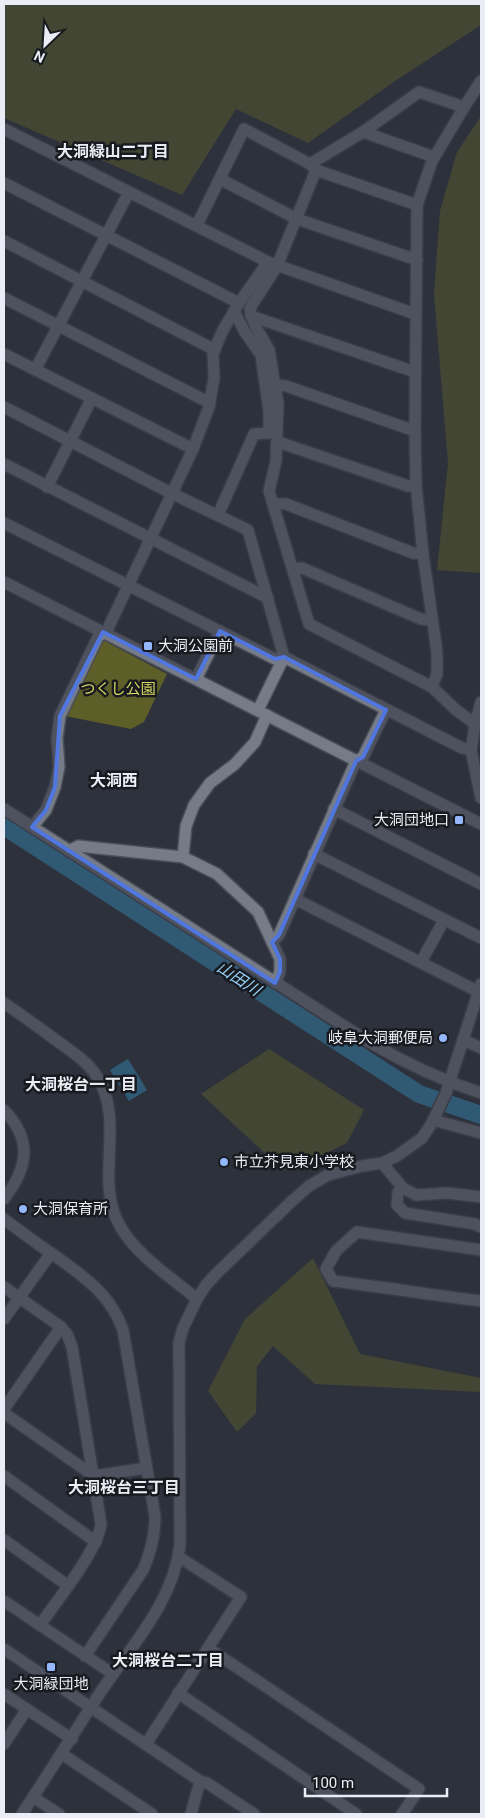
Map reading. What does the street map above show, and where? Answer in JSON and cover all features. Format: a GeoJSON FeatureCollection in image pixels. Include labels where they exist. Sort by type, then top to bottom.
{"type":"FeatureCollection","features":[{"type":"Feature","properties":{"kind":"street"},"geometry":{"type":"LineString","coordinates":[[432,687],[437,674],[437,652],[423,554],[416,486],[415,314],[417,205],[434,157],[481,81]]}},
{"type":"Feature","properties":{"kind":"street"},"geometry":{"type":"LineString","coordinates":[[464,106],[419,92],[313,167],[297,219],[250,308],[251,316],[268,350],[278,403],[276,461],[270,491],[309,624],[432,687],[455,709],[475,724]]}},
{"type":"Feature","properties":{"kind":"street"},"geometry":{"type":"LineString","coordinates":[[4,129],[272,264],[415,314]]}},
{"type":"Feature","properties":{"kind":"street"},"geometry":{"type":"LineString","coordinates":[[197,225],[244,129],[313,167],[417,205]]}},
{"type":"Feature","properties":{"kind":"street"},"geometry":{"type":"LineString","coordinates":[[363,132],[434,157]]}},
{"type":"Feature","properties":{"kind":"street"},"geometry":{"type":"LineString","coordinates":[[220,178],[297,219],[417,260]]}},
{"type":"Feature","properties":{"kind":"street"},"geometry":{"type":"LineString","coordinates":[[4,183],[106,235],[236,307],[244,332],[261,355],[269,410],[268,433],[254,434],[218,515]]}},
{"type":"Feature","properties":{"kind":"street"},"geometry":{"type":"LineString","coordinates":[[35,370],[129,192]]}},
{"type":"Feature","properties":{"kind":"street"},"geometry":{"type":"LineString","coordinates":[[4,241],[215,350]]}},
{"type":"Feature","properties":{"kind":"street"},"geometry":{"type":"LineString","coordinates":[[32,827],[46,810],[55,787],[59,767],[56,738],[60,716],[98,637],[108,629],[193,449],[210,403],[214,378],[213,353],[236,307],[272,264]]}},
{"type":"Feature","properties":{"kind":"street"},"geometry":{"type":"LineString","coordinates":[[4,298],[210,403]]}},
{"type":"Feature","properties":{"kind":"street"},"geometry":{"type":"LineString","coordinates":[[251,316],[415,372]]}},
{"type":"Feature","properties":{"kind":"street"},"geometry":{"type":"LineString","coordinates":[[4,354],[193,449]]}},
{"type":"Feature","properties":{"kind":"street"},"geometry":{"type":"LineString","coordinates":[[276,385],[286,386],[415,430]]}},
{"type":"Feature","properties":{"kind":"street"},"geometry":{"type":"LineString","coordinates":[[47,487],[92,398]]}},
{"type":"Feature","properties":{"kind":"street"},"geometry":{"type":"LineString","coordinates":[[4,407],[171,493],[248,530],[284,657],[263,713],[255,742],[235,764],[210,784],[194,805],[186,826],[183,857]]}},
{"type":"Feature","properties":{"kind":"street"},"geometry":{"type":"LineString","coordinates":[[277,443],[408,486],[416,486]]}},
{"type":"Feature","properties":{"kind":"street"},"geometry":{"type":"LineString","coordinates":[[4,464],[150,540],[268,598]]}},
{"type":"Feature","properties":{"kind":"street"},"geometry":{"type":"LineString","coordinates":[[274,504],[286,504],[413,553],[423,554]]}},
{"type":"Feature","properties":{"kind":"street"},"geometry":{"type":"LineString","coordinates":[[4,523],[275,660],[284,657],[462,748],[472,750]]}},
{"type":"Feature","properties":{"kind":"street"},"geometry":{"type":"LineString","coordinates":[[294,569],[302,568],[421,619],[432,620]]}},
{"type":"Feature","properties":{"kind":"street"},"geometry":{"type":"LineString","coordinates":[[4,582],[481,824]]}},
{"type":"Feature","properties":{"kind":"street"},"geometry":{"type":"LineString","coordinates":[[196,679],[220,631]]}},
{"type":"Feature","properties":{"kind":"street"},"geometry":{"type":"LineString","coordinates":[[481,702],[475,724],[472,750],[481,798]]}},
{"type":"Feature","properties":{"kind":"street"},"geometry":{"type":"LineString","coordinates":[[272,942],[279,935],[356,762],[363,757],[386,710]]}},
{"type":"Feature","properties":{"kind":"street"},"geometry":{"type":"LineString","coordinates":[[4,809],[368,1042],[448,1088],[481,1093]]}},
{"type":"Feature","properties":{"kind":"street"},"geometry":{"type":"LineString","coordinates":[[334,809],[481,884]]}},
{"type":"Feature","properties":{"kind":"street"},"geometry":{"type":"LineString","coordinates":[[69,852],[78,846],[183,857],[217,874],[258,912],[280,959],[280,972],[275,983]]}},
{"type":"Feature","properties":{"kind":"street"},"geometry":{"type":"LineString","coordinates":[[314,854],[481,938]]}},
{"type":"Feature","properties":{"kind":"street"},"geometry":{"type":"LineString","coordinates":[[22,1814],[91,1707],[159,1608],[179,1557],[179,1342],[183,1328],[197,1299],[217,1273],[309,1186],[328,1175],[382,1163],[422,1138],[436,1116],[448,1088],[480,988],[421,962],[295,899]]}},
{"type":"Feature","properties":{"kind":"street"},"geometry":{"type":"LineString","coordinates":[[421,962],[444,920]]}},
{"type":"Feature","properties":{"kind":"street"},"geometry":{"type":"LineString","coordinates":[[4,1003],[71,1051],[96,1075],[107,1098],[111,1118],[108,1192],[112,1211],[120,1228],[131,1242],[197,1299]]}},
{"type":"Feature","properties":{"kind":"street"},"geometry":{"type":"LineString","coordinates":[[462,1040],[481,1048]]}},
{"type":"Feature","properties":{"kind":"street"},"geometry":{"type":"LineString","coordinates":[[4,1110],[20,1129],[24,1148],[19,1177],[4,1200]]}},
{"type":"Feature","properties":{"kind":"street"},"geometry":{"type":"LineString","coordinates":[[436,1116],[481,1133]]}},
{"type":"Feature","properties":{"kind":"street"},"geometry":{"type":"LineString","coordinates":[[382,1163],[403,1188],[416,1195],[447,1193],[481,1197]]}},
{"type":"Feature","properties":{"kind":"street"},"geometry":{"type":"LineString","coordinates":[[403,1188],[398,1192],[397,1205],[405,1213],[476,1224],[481,1227]]}},
{"type":"Feature","properties":{"kind":"street"},"geometry":{"type":"LineString","coordinates":[[4,1219],[91,1282],[104,1295],[118,1314],[123,1330],[154,1516],[155,1534],[150,1554],[143,1570],[85,1656]]}},
{"type":"Feature","properties":{"kind":"street"},"geometry":{"type":"LineString","coordinates":[[481,1250],[357,1232],[336,1251],[326,1269],[333,1281],[481,1301]]}},
{"type":"Feature","properties":{"kind":"street"},"geometry":{"type":"LineString","coordinates":[[4,1319],[51,1253]]}},
{"type":"Feature","properties":{"kind":"street"},"geometry":{"type":"LineString","coordinates":[[4,1287],[61,1327],[67,1334],[72,1347],[101,1524],[96,1542],[40,1625]]}},
{"type":"Feature","properties":{"kind":"street"},"geometry":{"type":"LineString","coordinates":[[4,1409],[61,1327]]}},
{"type":"Feature","properties":{"kind":"street"},"geometry":{"type":"LineString","coordinates":[[4,1413],[94,1476],[146,1468]]}},
{"type":"Feature","properties":{"kind":"street"},"geometry":{"type":"LineString","coordinates":[[4,1476],[96,1542]]}},
{"type":"Feature","properties":{"kind":"street"},"geometry":{"type":"LineString","coordinates":[[4,1540],[67,1585]]}},
{"type":"Feature","properties":{"kind":"street"},"geometry":{"type":"LineString","coordinates":[[146,1744],[241,1597],[179,1557]]}},
{"type":"Feature","properties":{"kind":"street"},"geometry":{"type":"LineString","coordinates":[[4,1601],[113,1674]]}},
{"type":"Feature","properties":{"kind":"street"},"geometry":{"type":"LineString","coordinates":[[208,1648],[419,1789],[402,1814]]}},
{"type":"Feature","properties":{"kind":"street"},"geometry":{"type":"LineString","coordinates":[[4,1649],[200,1781],[207,1783],[254,1814]]}},
{"type":"Feature","properties":{"kind":"street"},"geometry":{"type":"LineString","coordinates":[[178,1693],[356,1814]]}},
{"type":"Feature","properties":{"kind":"street"},"geometry":{"type":"LineString","coordinates":[[4,1694],[72,1739]]}},
{"type":"Feature","properties":{"kind":"street"},"geometry":{"type":"LineString","coordinates":[[4,1744],[27,1710]]}},
{"type":"Feature","properties":{"kind":"street"},"geometry":{"type":"LineString","coordinates":[[62,1754],[152,1814]]}},
{"type":"Feature","properties":{"kind":"street"},"geometry":{"type":"LineString","coordinates":[[191,1814],[200,1781]]}},
{"type":"Feature","properties":{"kind":"street"},"geometry":{"type":"LineString","coordinates":[[33,1797],[59,1814]]}},
{"type":"Feature","properties":{"kind":"highlighted area"},"geometry":{"type":"Polygon","coordinates":[[[220,631],[275,659],[284,657],[386,710],[363,757],[356,761],[279,935],[272,942],[280,959],[280,972],[275,983],[32,827],[46,810],[55,787],[60,716],[103,632],[196,679],[220,631]]]}},
{"type":"Feature","properties":{"kind":"green space"},"geometry":{"type":"Polygon","coordinates":[[[4,4],[481,4],[481,25],[392,83],[308,143],[236,109],[182,195],[4,118],[4,4]]]}},
{"type":"Feature","properties":{"kind":"green space"},"geometry":{"type":"Polygon","coordinates":[[[481,116],[481,573],[437,570],[448,463],[434,294],[440,211],[457,152],[481,116]]]}},
{"type":"Feature","properties":{"kind":"green space","name":"つくし公園"},"geometry":{"type":"Polygon","coordinates":[[[101,639],[167,674],[144,722],[131,729],[65,716],[101,639]]]}},
{"type":"Feature","properties":{"kind":"green space"},"geometry":{"type":"Polygon","coordinates":[[[269,1049],[364,1110],[347,1143],[322,1155],[304,1170],[283,1170],[201,1094],[269,1049]]]}},
{"type":"Feature","properties":{"kind":"green space"},"geometry":{"type":"Polygon","coordinates":[[[313,1258],[360,1354],[481,1378],[481,1392],[315,1384],[273,1346],[257,1366],[256,1413],[237,1432],[208,1391],[245,1319],[313,1258]]]}},
{"type":"Feature","properties":{"kind":"water"},"geometry":{"type":"Polygon","coordinates":[[[128,1059],[147,1090],[129,1101],[110,1070],[128,1059]]]}},
{"type":"Feature","properties":{"kind":"waterway","name":"山田川"},"geometry":{"type":"LineString","coordinates":[[4,826],[419,1094],[481,1115]]}},
{"type":"Feature","properties":{"kind":"place","name":"大洞公園前"},"geometry":{"type":"Point","coordinates":[148,646]}},
{"type":"Feature","properties":{"kind":"place","name":"大洞団地口"},"geometry":{"type":"Point","coordinates":[459,820]}},
{"type":"Feature","properties":{"kind":"place","name":"岐阜大洞郵便局"},"geometry":{"type":"Point","coordinates":[443,1038]}},
{"type":"Feature","properties":{"kind":"place","name":"市立芥見東小学校"},"geometry":{"type":"Point","coordinates":[224,1162]}},
{"type":"Feature","properties":{"kind":"place","name":"大洞保育所"},"geometry":{"type":"Point","coordinates":[23,1209]}},
{"type":"Feature","properties":{"kind":"place","name":"大洞緑団地"},"geometry":{"type":"Point","coordinates":[51,1667]}},
{"type":"Feature","properties":{"kind":"district","name":"大洞緑山二丁目"},"geometry":{"type":"Point","coordinates":[113,151]}},
{"type":"Feature","properties":{"kind":"district","name":"大洞西"},"geometry":{"type":"Point","coordinates":[114,780]}},
{"type":"Feature","properties":{"kind":"district","name":"大洞桜台一丁目"},"geometry":{"type":"Point","coordinates":[81,1084]}},
{"type":"Feature","properties":{"kind":"district","name":"大洞桜台三丁目"},"geometry":{"type":"Point","coordinates":[124,1487]}},
{"type":"Feature","properties":{"kind":"district","name":"大洞桜台二丁目"},"geometry":{"type":"Point","coordinates":[168,1660]}}]}
